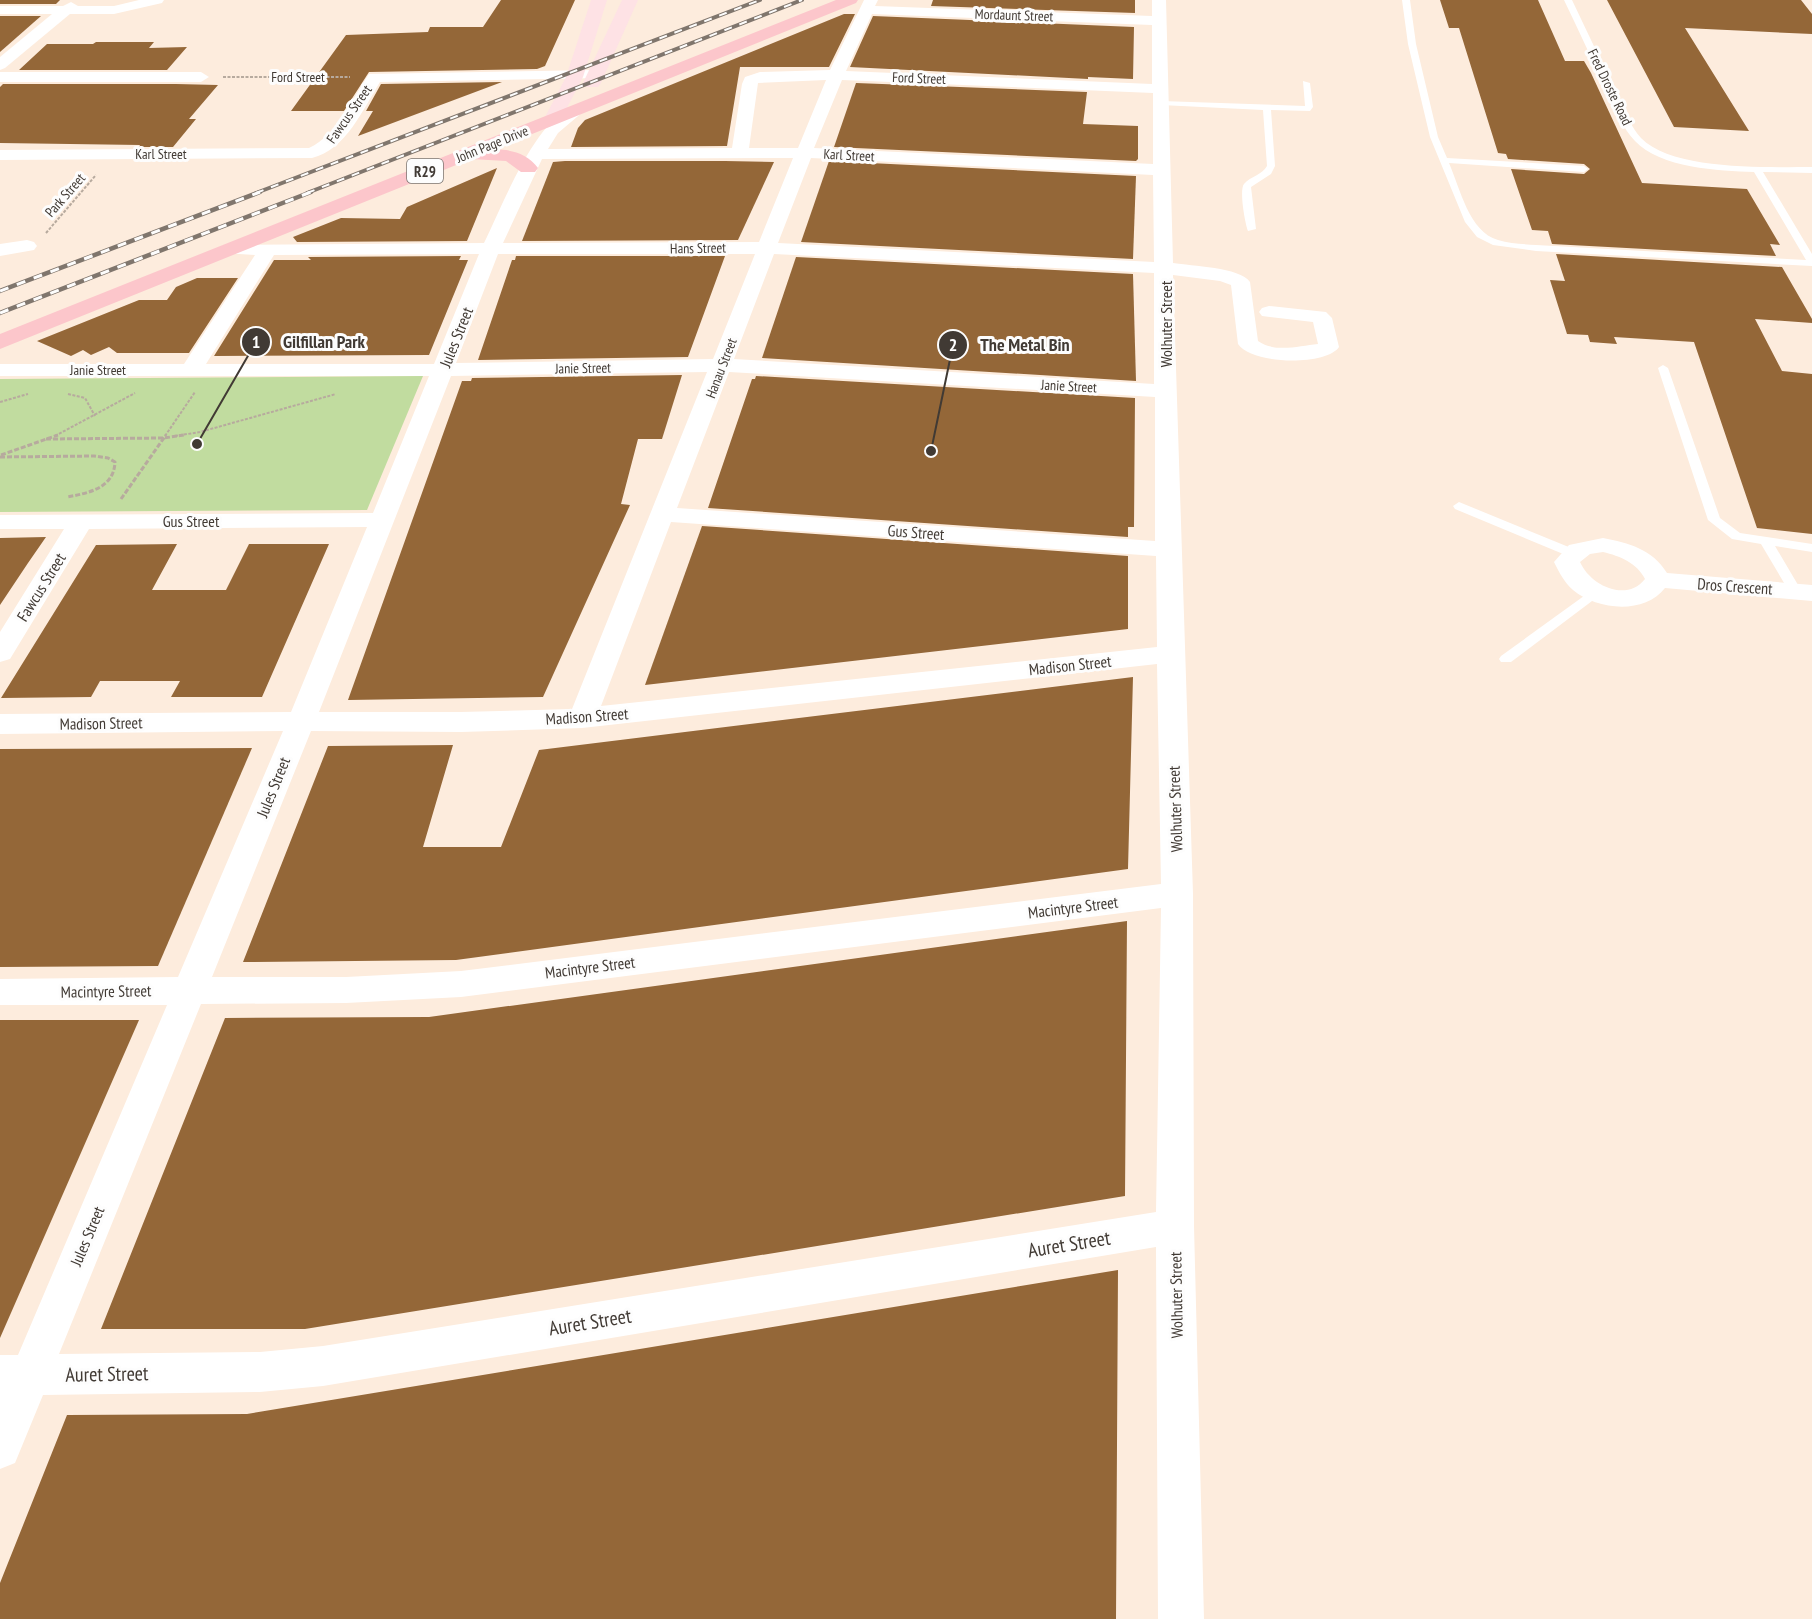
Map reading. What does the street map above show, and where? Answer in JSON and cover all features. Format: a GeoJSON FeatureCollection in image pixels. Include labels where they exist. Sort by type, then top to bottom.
{"type":"FeatureCollection","features":[{"type":"Feature","properties":{"kind":"main road","name":"John Page Drive"},"geometry":{"type":"LineString","coordinates":[[0,342],[566,112],[850,0]]}},
{"type":"Feature","properties":{"kind":"main road"},"geometry":{"type":"LineString","coordinates":[[597,4],[628,4]]}},
{"type":"Feature","properties":{"kind":"main road","name":"Jules Street"},"geometry":{"type":"LineString","coordinates":[[566,112],[597,4]]}},
{"type":"Feature","properties":{"kind":"main road","name":"Jules Street"},"geometry":{"type":"LineString","coordinates":[[566,112],[595,75],[628,4]]}},
{"type":"Feature","properties":{"kind":"main road"},"geometry":{"type":"LineString","coordinates":[[462,156],[500,154],[532,161]]}},
{"type":"Feature","properties":{"kind":"street"},"geometry":{"type":"LineString","coordinates":[[0,10],[72,5],[121,9],[157,0]]}},
{"type":"Feature","properties":{"kind":"street"},"geometry":{"type":"LineString","coordinates":[[0,65],[72,5]]}},
{"type":"Feature","properties":{"kind":"street"},"geometry":{"type":"LineString","coordinates":[[829,9],[867,10]]}},
{"type":"Feature","properties":{"kind":"street","name":"Mordaunt Street"},"geometry":{"type":"LineString","coordinates":[[867,10],[1159,10]]}},
{"type":"Feature","properties":{"kind":"street","name":"Hanau Street"},"geometry":{"type":"LineString","coordinates":[[582,718],[723,365],[804,153],[836,75],[867,10]]}},
{"type":"Feature","properties":{"kind":"street","name":"Wolhuter Street"},"geometry":{"type":"LineString","coordinates":[[1159,10],[1168,549],[1178,894],[1175,1227],[1181,1619]]}},
{"type":"Feature","properties":{"kind":"street"},"geometry":{"type":"LineString","coordinates":[[375,77],[595,75]]}},
{"type":"Feature","properties":{"kind":"street","name":"Ford Street"},"geometry":{"type":"LineString","coordinates":[[740,153],[751,80],[771,76],[836,75],[1161,96]]}},
{"type":"Feature","properties":{"kind":"street"},"geometry":{"type":"LineString","coordinates":[[0,76],[201,77]]}},
{"type":"Feature","properties":{"kind":"street","name":"Fawcus Street"},"geometry":{"type":"LineString","coordinates":[[322,150],[336,137],[375,77]]}},
{"type":"Feature","properties":{"kind":"street","name":"Jules Street"},"geometry":{"type":"LineString","coordinates":[[0,1448],[15,1375],[190,989],[301,721],[491,249],[532,161],[566,112]]}},
{"type":"Feature","properties":{"kind":"street","name":"Karl Street"},"geometry":{"type":"LineString","coordinates":[[0,155],[302,154],[322,150]]}},
{"type":"Feature","properties":{"kind":"street","name":"Karl Street"},"geometry":{"type":"LineString","coordinates":[[532,161],[740,153],[804,153],[1162,170]]}},
{"type":"Feature","properties":{"kind":"street"},"geometry":{"type":"LineString","coordinates":[[0,250],[27,246]]}},
{"type":"Feature","properties":{"kind":"street","name":"Hans Street"},"geometry":{"type":"LineString","coordinates":[[230,249],[768,248],[1165,268],[1224,276],[1240,282],[1248,344],[1256,350],[1276,354],[1323,350],[1329,347],[1323,318],[1269,312]]}},
{"type":"Feature","properties":{"kind":"street"},"geometry":{"type":"LineString","coordinates":[[201,370],[268,249]]}},
{"type":"Feature","properties":{"kind":"street","name":"Janie Street"},"geometry":{"type":"LineString","coordinates":[[0,369],[442,370],[723,365],[1166,391]]}},
{"type":"Feature","properties":{"kind":"street","name":"Gus Street"},"geometry":{"type":"LineString","coordinates":[[664,514],[1168,549]]}},
{"type":"Feature","properties":{"kind":"street","name":"Gus Street"},"geometry":{"type":"LineString","coordinates":[[0,522],[382,520]]}},
{"type":"Feature","properties":{"kind":"street","name":"Fawcus Street"},"geometry":{"type":"LineString","coordinates":[[0,652],[93,522]]}},
{"type":"Feature","properties":{"kind":"street"},"geometry":{"type":"LineString","coordinates":[[1594,546],[1622,549],[1641,557],[1653,568],[1658,580],[1653,591],[1638,597],[1618,598],[1595,592],[1569,573],[1567,562],[1572,553],[1594,546]]}},
{"type":"Feature","properties":{"kind":"street","name":"Dros Crescent"},"geometry":{"type":"LineString","coordinates":[[1658,580],[1803,592]]}},
{"type":"Feature","properties":{"kind":"street","name":"Madison Street"},"geometry":{"type":"LineString","coordinates":[[0,724],[461,722],[582,718],[1171,654]]}},
{"type":"Feature","properties":{"kind":"street","name":"Macintyre Street"},"geometry":{"type":"LineString","coordinates":[[0,992],[190,989],[346,990],[461,984],[1178,894]]}},
{"type":"Feature","properties":{"kind":"street","name":"Auret Street"},"geometry":{"type":"LineString","coordinates":[[15,1375],[260,1372],[323,1366],[1175,1227]]}},
{"type":"Feature","properties":{"kind":"lane"},"geometry":{"type":"LineString","coordinates":[[1406,0],[1420,80],[1434,137],[1470,222],[1480,235],[1496,243],[1536,248],[1812,262]]}},
{"type":"Feature","properties":{"kind":"lane","name":"Fred Droste Road"},"geometry":{"type":"LineString","coordinates":[[1568,0],[1626,122],[1638,140],[1660,154],[1690,162],[1812,170]]}},
{"type":"Feature","properties":{"kind":"lane"},"geometry":{"type":"LineString","coordinates":[[1161,96],[1267,108],[1307,109],[1309,107],[1306,83]]}},
{"type":"Feature","properties":{"kind":"lane"},"geometry":{"type":"LineString","coordinates":[[1251,229],[1247,186],[1268,172],[1271,166],[1267,108]]}},
{"type":"Feature","properties":{"kind":"lane"},"geometry":{"type":"LineString","coordinates":[[1445,160],[1584,169]]}},
{"type":"Feature","properties":{"kind":"lane"},"geometry":{"type":"LineString","coordinates":[[1756,168],[1812,262]]}},
{"type":"Feature","properties":{"kind":"lane"},"geometry":{"type":"LineString","coordinates":[[1663,368],[1714,520],[1736,536],[1812,548]]}},
{"type":"Feature","properties":{"kind":"lane"},"geometry":{"type":"LineString","coordinates":[[1459,506],[1572,553]]}},
{"type":"Feature","properties":{"kind":"lane"},"geometry":{"type":"LineString","coordinates":[[1766,542],[1803,592]]}},
{"type":"Feature","properties":{"kind":"lane"},"geometry":{"type":"LineString","coordinates":[[1506,659],[1595,592]]}},
{"type":"Feature","properties":{"kind":"path","name":"Ford Street"},"geometry":{"type":"LineString","coordinates":[[201,77],[375,77]]}},
{"type":"Feature","properties":{"kind":"path","name":"Park Street"},"geometry":{"type":"LineString","coordinates":[[27,246],[42,237],[115,154]]}},
{"type":"Feature","properties":{"kind":"path"},"geometry":{"type":"LineString","coordinates":[[0,456],[46,439],[95,416],[129,397],[167,370]]}},
{"type":"Feature","properties":{"kind":"path"},"geometry":{"type":"LineString","coordinates":[[93,522],[164,438],[201,370]]}},
{"type":"Feature","properties":{"kind":"path"},"geometry":{"type":"LineString","coordinates":[[0,402],[32,393]]}},
{"type":"Feature","properties":{"kind":"path"},"geometry":{"type":"LineString","coordinates":[[65,393],[85,398],[95,416]]}},
{"type":"Feature","properties":{"kind":"path"},"geometry":{"type":"LineString","coordinates":[[46,439],[164,438],[200,432],[333,394],[344,394]]}},
{"type":"Feature","properties":{"kind":"path"},"geometry":{"type":"LineString","coordinates":[[0,456],[94,456],[108,458],[115,462],[116,470],[111,479],[100,488],[58,498]]}},
{"type":"Feature","properties":{"kind":"green space"},"geometry":{"type":"Polygon","coordinates":[[[423,376],[367,510],[0,512],[0,379],[423,376]]]}},
{"type":"Feature","properties":{"kind":"building"},"geometry":{"type":"Polygon","coordinates":[[[0,0],[60,0],[56,4],[0,4],[0,0]]]}},
{"type":"Feature","properties":{"kind":"building"},"geometry":{"type":"Polygon","coordinates":[[[501,0],[575,0],[545,66],[537,69],[369,72],[344,111],[291,111],[346,35],[428,32],[430,27],[483,27],[501,0]]]}},
{"type":"Feature","properties":{"kind":"building"},"geometry":{"type":"Polygon","coordinates":[[[933,0],[1135,0],[1135,13],[931,6],[933,0]]]}},
{"type":"Feature","properties":{"kind":"building"},"geometry":{"type":"Polygon","coordinates":[[[1440,0],[1538,0],[1565,61],[1584,61],[1591,73],[1642,183],[1747,189],[1780,245],[1770,244],[1776,256],[1552,244],[1548,231],[1532,230],[1511,169],[1584,174],[1590,169],[1584,164],[1508,159],[1506,154],[1498,153],[1459,28],[1449,28],[1440,0]]]}},
{"type":"Feature","properties":{"kind":"building"},"geometry":{"type":"Polygon","coordinates":[[[1607,0],[1801,0],[1812,14],[1812,34],[1685,28],[1749,131],[1674,127],[1607,0]]]}},
{"type":"Feature","properties":{"kind":"building"},"geometry":{"type":"Polygon","coordinates":[[[844,14],[855,14],[829,67],[740,67],[727,146],[571,147],[578,128],[585,120],[844,14]]]}},
{"type":"Feature","properties":{"kind":"building"},"geometry":{"type":"Polygon","coordinates":[[[0,16],[41,16],[0,52],[0,16]]]}},
{"type":"Feature","properties":{"kind":"building"},"geometry":{"type":"Polygon","coordinates":[[[873,16],[1134,27],[1133,79],[1088,77],[1088,79],[850,67],[873,16]]]}},
{"type":"Feature","properties":{"kind":"building"},"geometry":{"type":"Polygon","coordinates":[[[96,42],[154,42],[149,48],[187,47],[167,70],[19,70],[47,44],[93,44],[96,42]]]}},
{"type":"Feature","properties":{"kind":"building"},"geometry":{"type":"Polygon","coordinates":[[[502,82],[358,136],[373,111],[366,111],[381,84],[502,82]]]}},
{"type":"Feature","properties":{"kind":"building"},"geometry":{"type":"Polygon","coordinates":[[[856,83],[1087,92],[1083,124],[1138,126],[1138,159],[1136,161],[834,147],[856,83]]]}},
{"type":"Feature","properties":{"kind":"building"},"geometry":{"type":"Polygon","coordinates":[[[3,84],[218,85],[189,119],[196,119],[173,147],[139,147],[140,145],[0,143],[0,87],[3,84]]]}},
{"type":"Feature","properties":{"kind":"building"},"geometry":{"type":"Polygon","coordinates":[[[829,161],[1136,176],[1133,259],[801,242],[829,161]]]}},
{"type":"Feature","properties":{"kind":"building"},"geometry":{"type":"Polygon","coordinates":[[[553,162],[774,162],[738,240],[522,241],[553,162]]]}},
{"type":"Feature","properties":{"kind":"building"},"geometry":{"type":"Polygon","coordinates":[[[497,168],[467,241],[297,242],[293,237],[341,218],[400,219],[407,207],[497,168]]]}},
{"type":"Feature","properties":{"kind":"building"},"geometry":{"type":"Polygon","coordinates":[[[1556,254],[1782,267],[1812,319],[1812,323],[1755,319],[1782,371],[1812,374],[1812,534],[1757,528],[1694,342],[1614,337],[1617,344],[1590,342],[1588,335],[1567,334],[1550,280],[1565,281],[1556,254]]]}},
{"type":"Feature","properties":{"kind":"building"},"geometry":{"type":"Polygon","coordinates":[[[461,256],[459,260],[468,260],[429,355],[214,356],[274,260],[311,260],[308,257],[461,256]]]}},
{"type":"Feature","properties":{"kind":"building"},"geometry":{"type":"Polygon","coordinates":[[[516,256],[725,256],[688,357],[478,360],[512,260],[515,260],[516,256]]]}},
{"type":"Feature","properties":{"kind":"building"},"geometry":{"type":"Polygon","coordinates":[[[796,257],[1133,274],[1136,381],[762,358],[796,257]]]}},
{"type":"Feature","properties":{"kind":"building"},"geometry":{"type":"Polygon","coordinates":[[[197,278],[238,278],[189,353],[117,353],[109,347],[91,355],[83,350],[71,356],[37,341],[139,300],[167,300],[176,287],[197,278]]]}},
{"type":"Feature","properties":{"kind":"building"},"geometry":{"type":"Polygon","coordinates":[[[682,375],[662,439],[638,439],[621,504],[630,505],[543,697],[348,700],[462,381],[471,381],[472,378],[682,375]]]}},
{"type":"Feature","properties":{"kind":"building"},"geometry":{"type":"Polygon","coordinates":[[[756,376],[1135,398],[1134,527],[1128,527],[1128,537],[708,508],[752,379],[756,376]]]}},
{"type":"Feature","properties":{"kind":"building"},"geometry":{"type":"Polygon","coordinates":[[[702,526],[1128,556],[1128,629],[645,685],[702,526]]]}},
{"type":"Feature","properties":{"kind":"building"},"geometry":{"type":"Polygon","coordinates":[[[46,537],[28,563],[0,605],[0,538],[46,537]]]}},
{"type":"Feature","properties":{"kind":"building"},"geometry":{"type":"Polygon","coordinates":[[[177,544],[152,590],[226,590],[249,544],[329,544],[262,697],[171,697],[180,681],[100,681],[91,697],[1,698],[96,545],[177,544]]]}},
{"type":"Feature","properties":{"kind":"building"},"geometry":{"type":"Polygon","coordinates":[[[1133,677],[1128,869],[456,960],[243,962],[328,746],[453,745],[423,847],[501,847],[539,750],[1133,677]]]}},
{"type":"Feature","properties":{"kind":"building"},"geometry":{"type":"Polygon","coordinates":[[[252,748],[158,966],[0,967],[0,749],[252,748]]]}},
{"type":"Feature","properties":{"kind":"building"},"geometry":{"type":"Polygon","coordinates":[[[1127,921],[1125,1196],[305,1329],[101,1329],[225,1018],[429,1017],[1127,921]]]}},
{"type":"Feature","properties":{"kind":"building"},"geometry":{"type":"Polygon","coordinates":[[[0,1020],[139,1020],[0,1338],[0,1020]]]}},
{"type":"Feature","properties":{"kind":"building"},"geometry":{"type":"Polygon","coordinates":[[[1118,1270],[1116,1619],[0,1619],[0,1583],[67,1415],[247,1414],[1118,1270]]]}},
{"type":"Feature","properties":{"kind":"railway"},"geometry":{"type":"LineString","coordinates":[[256,193],[760,0]]}},
{"type":"Feature","properties":{"kind":"railway"},"geometry":{"type":"LineString","coordinates":[[307,193],[802,0]]}},
{"type":"Feature","properties":{"kind":"railway"},"geometry":{"type":"LineString","coordinates":[[0,291],[260,192]]}},
{"type":"Feature","properties":{"kind":"railway"},"geometry":{"type":"LineString","coordinates":[[0,313],[311,192]]}},
{"type":"Feature","properties":{"kind":"place","name":"Gilfillan Park"},"geometry":{"type":"Point","coordinates":[197,444]}},
{"type":"Feature","properties":{"kind":"place","name":"The Metal Bin"},"geometry":{"type":"Point","coordinates":[931,451]}}]}
